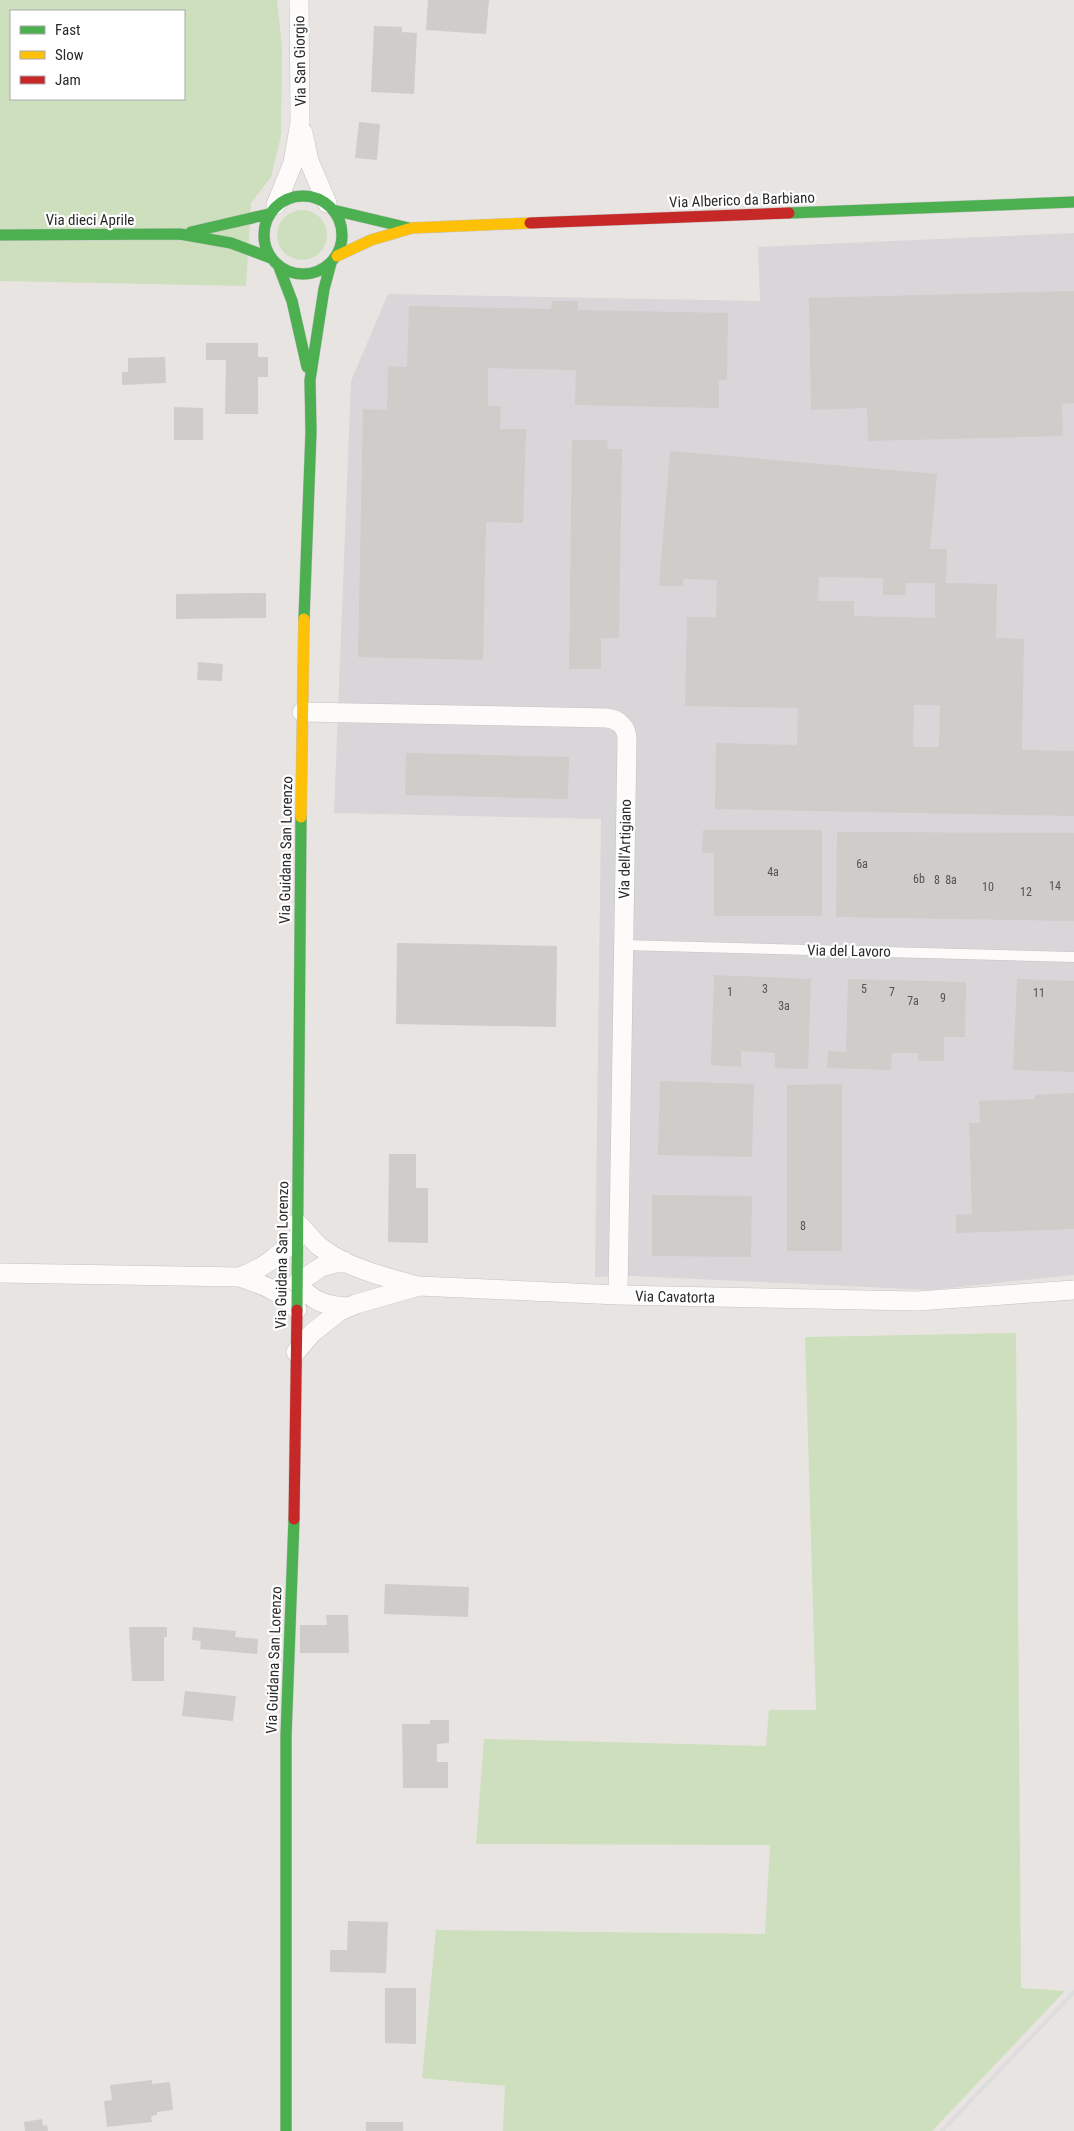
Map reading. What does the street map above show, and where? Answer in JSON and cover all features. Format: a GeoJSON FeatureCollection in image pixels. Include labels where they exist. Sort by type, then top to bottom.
{"type":"FeatureCollection","features":[{"type":"Feature","properties":{"kind":"street"},"geometry":{"type":"LineString","coordinates":[[287,0],[300,24]]}},
{"type":"Feature","properties":{"kind":"street","name":"Via San Giorgio"},"geometry":{"type":"LineString","coordinates":[[273,210],[293,163],[300,122],[299,0]]}},
{"type":"Feature","properties":{"kind":"street","name":"Via San Giorgio"},"geometry":{"type":"LineString","coordinates":[[300,122],[309,161],[330,206]]}},
{"type":"Feature","properties":{"kind":"street"},"geometry":{"type":"LineString","coordinates":[[301,195],[315,197],[330,206],[340,220],[342,232],[342,244],[334,259],[324,289],[310,380],[292,301],[275,263],[265,248],[263,237],[264,225],[273,210],[288,198],[301,195]]}},
{"type":"Feature","properties":{"kind":"street","name":"Via Alberico da Barbiano"},"geometry":{"type":"LineString","coordinates":[[334,259],[371,240],[412,228],[1074,202]]}},
{"type":"Feature","properties":{"kind":"street","name":"Via Alberico da Barbiano"},"geometry":{"type":"LineString","coordinates":[[330,206],[412,228]]}},
{"type":"Feature","properties":{"kind":"street","name":"Via dieci Aprile"},"geometry":{"type":"LineString","coordinates":[[180,234],[273,210]]}},
{"type":"Feature","properties":{"kind":"street","name":"Via dieci Aprile"},"geometry":{"type":"LineString","coordinates":[[0,235],[180,234],[231,243],[275,263]]}},
{"type":"Feature","properties":{"kind":"street"},"geometry":{"type":"LineString","coordinates":[[275,263],[289,272],[312,274],[322,270],[334,259]]}},
{"type":"Feature","properties":{"kind":"street","name":"Via Guidana San Lorenzo"},"geometry":{"type":"LineString","coordinates":[[286,2131],[286,1736],[295,1485],[302,712],[311,432],[310,380]]}},
{"type":"Feature","properties":{"kind":"street","name":"Via dell'Artigiano"},"geometry":{"type":"LineString","coordinates":[[302,712],[606,718],[617,721],[625,729],[627,735],[618,1296]]}},
{"type":"Feature","properties":{"kind":"street"},"geometry":{"type":"LineString","coordinates":[[239,1277],[257,1271],[279,1256],[297,1230],[344,1261],[382,1276],[419,1286]]}},
{"type":"Feature","properties":{"kind":"street"},"geometry":{"type":"LineString","coordinates":[[344,1261],[321,1266],[297,1283],[308,1296],[320,1302],[332,1306],[349,1307]]}},
{"type":"Feature","properties":{"kind":"street"},"geometry":{"type":"LineString","coordinates":[[0,1273],[239,1277],[275,1290],[286,1297],[296,1309]]}},
{"type":"Feature","properties":{"kind":"street","name":"Via Cavatorta"},"geometry":{"type":"LineString","coordinates":[[296,1352],[312,1333],[340,1311],[419,1286],[618,1296],[917,1301],[1074,1290]]}},
{"type":"Feature","properties":{"kind":"lane","name":"Via del Lavoro"},"geometry":{"type":"LineString","coordinates":[[623,945],[1074,957]]}},
{"type":"Feature","properties":{"kind":"shaded area"},"geometry":{"type":"Polygon","coordinates":[[[1074,233],[1074,1275],[931,1290],[634,1276],[595,1277],[601,819],[334,813],[351,381],[388,294],[760,301],[758,247],[1074,233]]]}},
{"type":"Feature","properties":{"kind":"green space"},"geometry":{"type":"Polygon","coordinates":[[[0,0],[277,0],[282,48],[281,136],[271,177],[251,203],[246,286],[0,281],[0,0]]]}},
{"type":"Feature","properties":{"kind":"green space"},"geometry":{"type":"Polygon","coordinates":[[[297,210],[307,210],[320,217],[327,230],[327,240],[320,253],[307,260],[297,260],[288,256],[281,249],[277,240],[277,230],[281,221],[288,214],[297,210]]]}},
{"type":"Feature","properties":{"kind":"green space"},"geometry":{"type":"Polygon","coordinates":[[[1016,1333],[1021,1988],[1065,1991],[932,2131],[503,2131],[505,2086],[422,2078],[436,1930],[765,1934],[770,1845],[476,1844],[484,1739],[766,1746],[769,1710],[816,1710],[805,1337],[1016,1333]]]}},
{"type":"Feature","properties":{"kind":"building"},"geometry":{"type":"Polygon","coordinates":[[[428,0],[489,0],[486,34],[426,30],[428,0]]]}},
{"type":"Feature","properties":{"kind":"building"},"geometry":{"type":"Polygon","coordinates":[[[374,26],[402,27],[402,32],[417,33],[414,94],[371,92],[374,26]]]}},
{"type":"Feature","properties":{"kind":"building"},"geometry":{"type":"Polygon","coordinates":[[[359,122],[380,124],[377,160],[355,158],[359,122]]]}},
{"type":"Feature","properties":{"kind":"building"},"geometry":{"type":"Polygon","coordinates":[[[1074,291],[1074,403],[1062,404],[1063,436],[868,441],[867,408],[811,410],[809,298],[1074,291]]]}},
{"type":"Feature","properties":{"kind":"building"},"geometry":{"type":"Polygon","coordinates":[[[552,301],[578,301],[578,310],[728,313],[727,380],[719,380],[719,408],[575,405],[576,370],[488,368],[488,406],[501,406],[500,429],[526,429],[523,523],[486,522],[483,660],[358,657],[363,409],[387,410],[388,366],[407,367],[409,306],[551,309],[552,301]]]}},
{"type":"Feature","properties":{"kind":"building"},"geometry":{"type":"Polygon","coordinates":[[[206,343],[258,343],[258,357],[268,357],[268,377],[258,377],[258,414],[225,414],[226,360],[206,360],[206,343]]]}},
{"type":"Feature","properties":{"kind":"building"},"geometry":{"type":"Polygon","coordinates":[[[165,357],[166,383],[122,385],[122,372],[128,372],[128,358],[165,357]]]}},
{"type":"Feature","properties":{"kind":"building"},"geometry":{"type":"Polygon","coordinates":[[[174,407],[203,408],[203,440],[174,440],[174,407]]]}},
{"type":"Feature","properties":{"kind":"building"},"geometry":{"type":"Polygon","coordinates":[[[572,440],[608,440],[607,449],[622,449],[619,638],[601,638],[601,669],[569,669],[572,440]]]}},
{"type":"Feature","properties":{"kind":"building"},"geometry":{"type":"Polygon","coordinates":[[[670,451],[937,474],[930,549],[947,549],[946,583],[997,584],[996,638],[1024,639],[1022,750],[1074,751],[1074,816],[715,809],[716,743],[797,745],[798,708],[685,706],[687,617],[716,617],[717,580],[683,579],[683,586],[659,586],[670,451]],[[819,577],[818,601],[854,601],[854,616],[935,618],[935,583],[906,583],[905,595],[883,595],[883,578],[819,577]],[[914,705],[913,747],[939,747],[940,705],[914,705]]]}},
{"type":"Feature","properties":{"kind":"building"},"geometry":{"type":"Polygon","coordinates":[[[266,593],[266,618],[176,619],[176,594],[266,593]]]}},
{"type":"Feature","properties":{"kind":"building"},"geometry":{"type":"Polygon","coordinates":[[[198,662],[223,664],[222,681],[197,680],[198,662]]]}},
{"type":"Feature","properties":{"kind":"building"},"geometry":{"type":"Polygon","coordinates":[[[406,753],[569,757],[568,799],[405,795],[406,753]]]}},
{"type":"Feature","properties":{"kind":"building"},"geometry":{"type":"Polygon","coordinates":[[[703,830],[822,830],[822,916],[714,916],[714,853],[702,853],[703,830]]]}},
{"type":"Feature","properties":{"kind":"building"},"geometry":{"type":"Polygon","coordinates":[[[837,832],[1074,833],[1074,921],[836,917],[837,832]]]}},
{"type":"Feature","properties":{"kind":"building"},"geometry":{"type":"Polygon","coordinates":[[[397,943],[557,946],[556,1027],[396,1024],[397,943]]]}},
{"type":"Feature","properties":{"kind":"building"},"geometry":{"type":"Polygon","coordinates":[[[714,975],[811,979],[808,1069],[775,1068],[775,1053],[741,1051],[741,1067],[711,1065],[714,975]]]}},
{"type":"Feature","properties":{"kind":"building"},"geometry":{"type":"Polygon","coordinates":[[[848,979],[966,982],[965,1037],[944,1037],[944,1061],[918,1061],[918,1053],[892,1053],[891,1070],[827,1068],[828,1051],[846,1052],[848,979]]]}},
{"type":"Feature","properties":{"kind":"building"},"geometry":{"type":"Polygon","coordinates":[[[1017,979],[1074,981],[1074,1072],[1013,1070],[1017,979]]]}},
{"type":"Feature","properties":{"kind":"building"},"geometry":{"type":"Polygon","coordinates":[[[660,1081],[754,1084],[752,1157],[658,1155],[660,1081]]]}},
{"type":"Feature","properties":{"kind":"building"},"geometry":{"type":"Polygon","coordinates":[[[842,1084],[842,1251],[787,1251],[787,1085],[842,1084]]]}},
{"type":"Feature","properties":{"kind":"building"},"geometry":{"type":"Polygon","coordinates":[[[1074,1093],[1074,1229],[956,1233],[956,1215],[972,1214],[969,1123],[980,1123],[979,1101],[1035,1099],[1035,1095],[1074,1093]]]}},
{"type":"Feature","properties":{"kind":"building"},"geometry":{"type":"Polygon","coordinates":[[[389,1154],[416,1154],[416,1188],[428,1188],[428,1243],[388,1242],[389,1154]]]}},
{"type":"Feature","properties":{"kind":"building"},"geometry":{"type":"Polygon","coordinates":[[[652,1195],[752,1196],[751,1257],[652,1256],[652,1195]]]}},
{"type":"Feature","properties":{"kind":"building"},"geometry":{"type":"Polygon","coordinates":[[[385,1584],[469,1587],[468,1617],[384,1614],[385,1584]]]}},
{"type":"Feature","properties":{"kind":"building"},"geometry":{"type":"Polygon","coordinates":[[[326,1615],[348,1615],[349,1653],[300,1653],[300,1625],[327,1625],[326,1615]]]}},
{"type":"Feature","properties":{"kind":"building"},"geometry":{"type":"Polygon","coordinates":[[[129,1627],[167,1627],[167,1637],[164,1637],[164,1681],[132,1681],[129,1627]]]}},
{"type":"Feature","properties":{"kind":"building"},"geometry":{"type":"Polygon","coordinates":[[[193,1627],[236,1631],[235,1637],[258,1639],[257,1654],[200,1649],[201,1641],[192,1640],[193,1627]]]}},
{"type":"Feature","properties":{"kind":"building"},"geometry":{"type":"Polygon","coordinates":[[[185,1691],[236,1696],[233,1721],[182,1716],[185,1691]]]}},
{"type":"Feature","properties":{"kind":"building"},"geometry":{"type":"Polygon","coordinates":[[[430,1720],[449,1720],[449,1743],[437,1744],[437,1762],[448,1762],[448,1788],[403,1788],[402,1724],[430,1724],[430,1720]]]}},
{"type":"Feature","properties":{"kind":"building"},"geometry":{"type":"Polygon","coordinates":[[[348,1921],[388,1922],[386,1973],[330,1972],[330,1950],[347,1950],[348,1921]]]}},
{"type":"Feature","properties":{"kind":"building"},"geometry":{"type":"Polygon","coordinates":[[[385,1988],[416,1988],[416,2044],[385,2043],[385,1988]]]}},
{"type":"Feature","properties":{"kind":"building"},"geometry":{"type":"Polygon","coordinates":[[[152,2080],[152,2084],[170,2082],[173,2110],[157,2112],[157,2115],[151,2116],[152,2122],[107,2127],[104,2101],[112,2100],[110,2085],[152,2080]]]}},
{"type":"Feature","properties":{"kind":"building"},"geometry":{"type":"Polygon","coordinates":[[[42,2119],[43,2126],[47,2125],[48,2131],[25,2131],[24,2122],[42,2119]]]}},
{"type":"Feature","properties":{"kind":"building"},"geometry":{"type":"Polygon","coordinates":[[[366,2122],[403,2122],[403,2131],[366,2131],[366,2122]]]}},
{"type":"Feature","properties":{"kind":"railway"},"geometry":{"type":"LineString","coordinates":[[942,2131],[1074,1992]]}},
{"type":"Feature","properties":{"kind":"traffic: fast"},"geometry":{"type":"LineString","coordinates":[[295,196],[311,196],[325,202],[336,213],[342,227],[342,235],[342,243],[336,257],[325,268],[311,274],[295,274],[281,268],[270,257],[264,243],[264,227],[270,213],[281,202],[295,196]]}},
{"type":"Feature","properties":{"kind":"traffic: fast"},"geometry":{"type":"LineString","coordinates":[[789,213],[1074,202]]}},
{"type":"Feature","properties":{"kind":"traffic: fast"},"geometry":{"type":"LineString","coordinates":[[333,210],[409,228]]}},
{"type":"Feature","properties":{"kind":"traffic: fast"},"geometry":{"type":"LineString","coordinates":[[191,232],[269,214]]}},
{"type":"Feature","properties":{"kind":"traffic: fast"},"geometry":{"type":"LineString","coordinates":[[0,235],[180,234],[231,243],[271,258]]}},
{"type":"Feature","properties":{"kind":"traffic: fast"},"geometry":{"type":"LineString","coordinates":[[304,619],[311,432],[310,380],[324,289],[331,263]]}},
{"type":"Feature","properties":{"kind":"traffic: fast"},"geometry":{"type":"LineString","coordinates":[[279,267],[292,301],[307,367]]}},
{"type":"Feature","properties":{"kind":"traffic: fast"},"geometry":{"type":"LineString","coordinates":[[297,1310],[301,817]]}},
{"type":"Feature","properties":{"kind":"traffic: fast"},"geometry":{"type":"LineString","coordinates":[[286,2131],[286,1736],[294,1519]]}},
{"type":"Feature","properties":{"kind":"traffic: slow"},"geometry":{"type":"LineString","coordinates":[[337,256],[371,240],[412,228],[530,223]]}},
{"type":"Feature","properties":{"kind":"traffic: slow"},"geometry":{"type":"LineString","coordinates":[[301,817],[304,619]]}},
{"type":"Feature","properties":{"kind":"traffic: jam"},"geometry":{"type":"LineString","coordinates":[[530,223],[789,213]]}},
{"type":"Feature","properties":{"kind":"traffic: jam"},"geometry":{"type":"LineString","coordinates":[[294,1519],[297,1310]]}}]}
